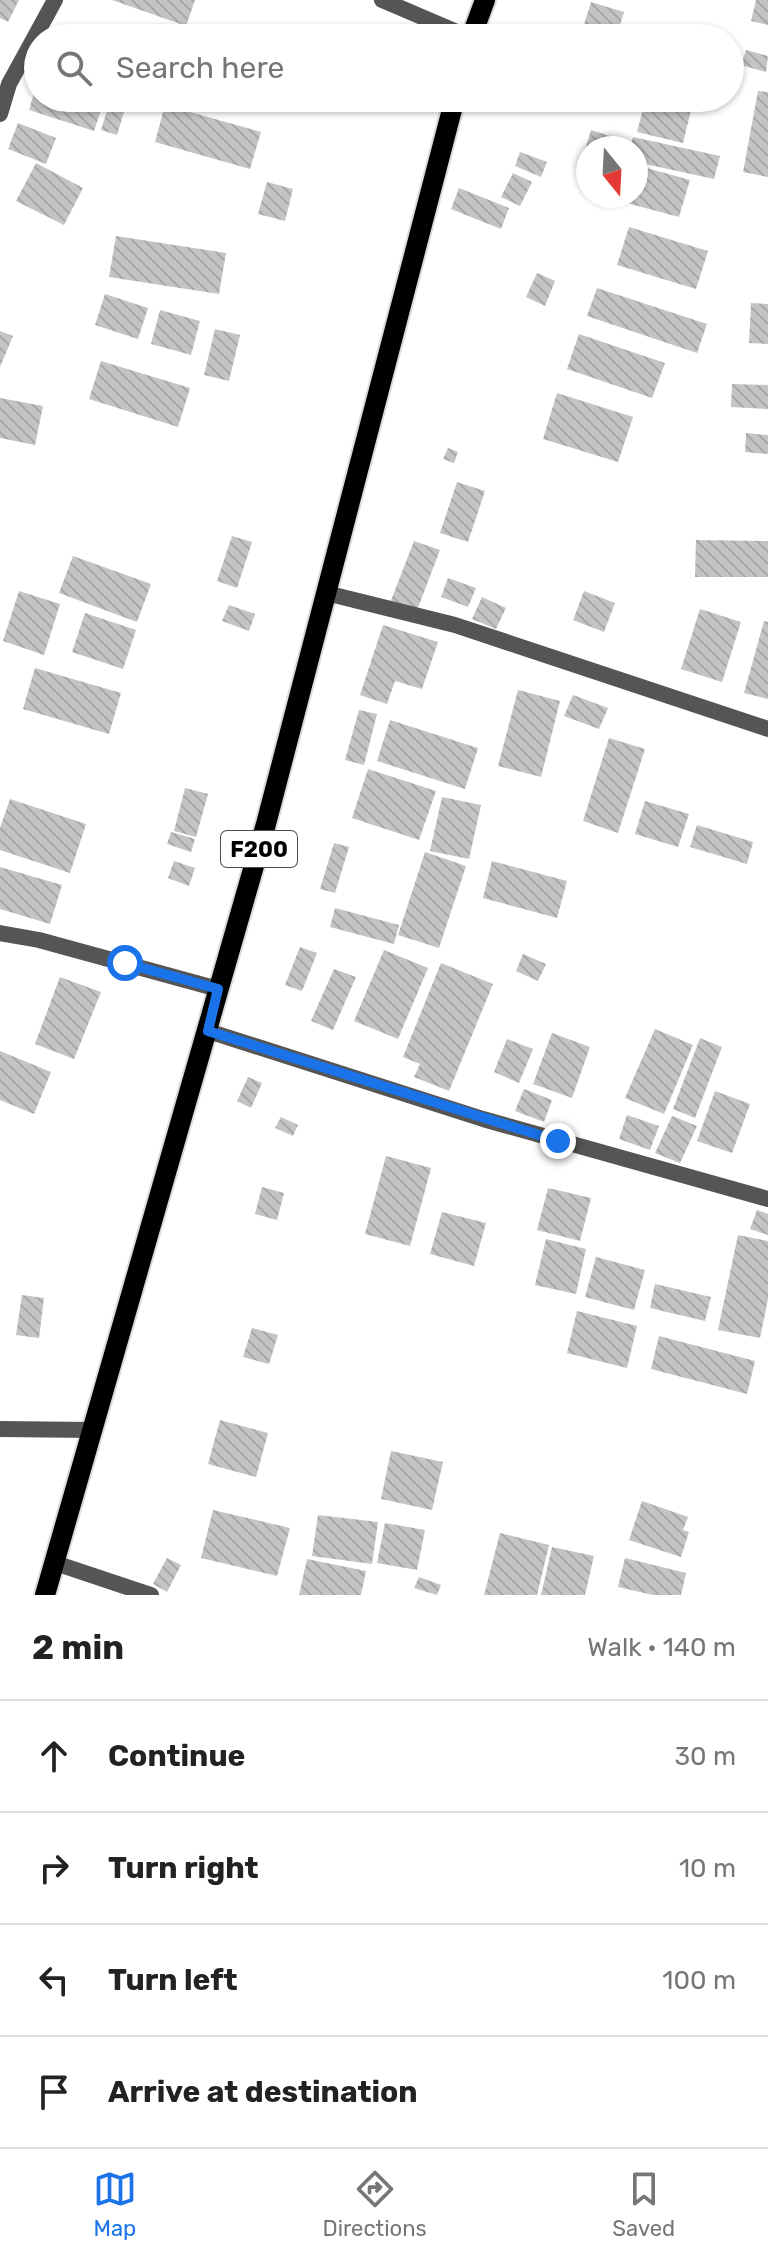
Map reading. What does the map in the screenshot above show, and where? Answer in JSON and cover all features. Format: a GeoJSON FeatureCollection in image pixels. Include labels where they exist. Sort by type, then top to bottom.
{"type":"FeatureCollection","features":[{"type":"Feature","properties":{"kind":"main road"},"geometry":{"type":"LineString","coordinates":[[476,24],[485,0]]}},
{"type":"Feature","properties":{"kind":"main road","name":"F200"},"geometry":{"type":"LineString","coordinates":[[45,1595],[208,1031],[451,112]]}},
{"type":"Feature","properties":{"kind":"street"},"geometry":{"type":"LineString","coordinates":[[42,24],[55,0]]}},
{"type":"Feature","properties":{"kind":"street"},"geometry":{"type":"LineString","coordinates":[[382,0],[438,24]]}},
{"type":"Feature","properties":{"kind":"street"},"geometry":{"type":"LineString","coordinates":[[0,114],[9,84],[24,57]]}},
{"type":"Feature","properties":{"kind":"street"},"geometry":{"type":"LineString","coordinates":[[326,593],[455,625],[768,729]]}},
{"type":"Feature","properties":{"kind":"street"},"geometry":{"type":"LineString","coordinates":[[0,933],[39,940],[218,989]]}},
{"type":"Feature","properties":{"kind":"street"},"geometry":{"type":"LineString","coordinates":[[208,1031],[483,1119],[768,1199]]}},
{"type":"Feature","properties":{"kind":"street"},"geometry":{"type":"LineString","coordinates":[[0,1429],[93,1430]]}},
{"type":"Feature","properties":{"kind":"street"},"geometry":{"type":"LineString","coordinates":[[55,1563],[151,1595]]}},
{"type":"Feature","properties":{"kind":"building"},"geometry":{"type":"Polygon","coordinates":[[[0,0],[19,0],[8,22],[0,18],[0,0]]]}},
{"type":"Feature","properties":{"kind":"building"},"geometry":{"type":"Polygon","coordinates":[[[112,0],[195,0],[187,24],[112,0]]]}},
{"type":"Feature","properties":{"kind":"building"},"geometry":{"type":"Polygon","coordinates":[[[756,0],[768,0],[768,25],[751,21],[756,0]]]}},
{"type":"Feature","properties":{"kind":"building"},"geometry":{"type":"Polygon","coordinates":[[[591,2],[624,12],[620,24],[584,24],[591,2]]]}},
{"type":"Feature","properties":{"kind":"building"},"geometry":{"type":"Polygon","coordinates":[[[746,50],[768,56],[766,72],[744,66],[746,50]]]}},
{"type":"Feature","properties":{"kind":"building"},"geometry":{"type":"Polygon","coordinates":[[[758,91],[768,92],[768,177],[743,172],[758,91]]]}},
{"type":"Feature","properties":{"kind":"building"},"geometry":{"type":"Polygon","coordinates":[[[35,112],[100,112],[94,131],[35,112]]]}},
{"type":"Feature","properties":{"kind":"building"},"geometry":{"type":"Polygon","coordinates":[[[107,112],[124,112],[117,135],[101,130],[107,112]]]}},
{"type":"Feature","properties":{"kind":"building"},"geometry":{"type":"Polygon","coordinates":[[[163,112],[190,112],[261,132],[250,169],[155,142],[163,112]]]}},
{"type":"Feature","properties":{"kind":"building"},"geometry":{"type":"Polygon","coordinates":[[[642,112],[691,112],[683,143],[637,132],[642,112]]]}},
{"type":"Feature","properties":{"kind":"building"},"geometry":{"type":"Polygon","coordinates":[[[18,123],[56,138],[46,164],[8,149],[18,123]]]}},
{"type":"Feature","properties":{"kind":"building"},"geometry":{"type":"Polygon","coordinates":[[[591,130],[610,136],[589,136],[591,130]]]}},
{"type":"Feature","properties":{"kind":"building"},"geometry":{"type":"Polygon","coordinates":[[[648,140],[720,156],[714,179],[648,165],[648,140]]]}},
{"type":"Feature","properties":{"kind":"building"},"geometry":{"type":"Polygon","coordinates":[[[520,152],[547,162],[541,177],[515,166],[520,152]]]}},
{"type":"Feature","properties":{"kind":"building"},"geometry":{"type":"Polygon","coordinates":[[[36,163],[83,188],[64,225],[16,201],[36,163]]]}},
{"type":"Feature","properties":{"kind":"building"},"geometry":{"type":"Polygon","coordinates":[[[648,168],[690,180],[679,217],[645,208],[648,208],[648,168]]]}},
{"type":"Feature","properties":{"kind":"building"},"geometry":{"type":"Polygon","coordinates":[[[513,173],[532,182],[520,206],[501,197],[513,173]]]}},
{"type":"Feature","properties":{"kind":"building"},"geometry":{"type":"Polygon","coordinates":[[[267,182],[293,189],[285,221],[258,214],[267,182]]]}},
{"type":"Feature","properties":{"kind":"building"},"geometry":{"type":"Polygon","coordinates":[[[459,188],[509,208],[501,229],[451,209],[459,188]]]}},
{"type":"Feature","properties":{"kind":"building"},"geometry":{"type":"Polygon","coordinates":[[[629,227],[708,251],[696,289],[617,265],[629,227]]]}},
{"type":"Feature","properties":{"kind":"building"},"geometry":{"type":"Polygon","coordinates":[[[116,236],[226,253],[219,294],[109,277],[116,236]]]}},
{"type":"Feature","properties":{"kind":"building"},"geometry":{"type":"Polygon","coordinates":[[[537,273],[555,281],[545,306],[526,297],[537,273]]]}},
{"type":"Feature","properties":{"kind":"building"},"geometry":{"type":"Polygon","coordinates":[[[597,288],[707,324],[697,353],[587,316],[597,288]]]}},
{"type":"Feature","properties":{"kind":"building"},"geometry":{"type":"Polygon","coordinates":[[[105,294],[148,308],[138,339],[95,325],[105,294]]]}},
{"type":"Feature","properties":{"kind":"building"},"geometry":{"type":"Polygon","coordinates":[[[751,303],[768,304],[768,344],[749,343],[751,303]]]}},
{"type":"Feature","properties":{"kind":"building"},"geometry":{"type":"Polygon","coordinates":[[[160,310],[200,321],[191,355],[151,344],[160,310]]]}},
{"type":"Feature","properties":{"kind":"building"},"geometry":{"type":"Polygon","coordinates":[[[215,329],[240,335],[229,381],[204,375],[215,329]]]}},
{"type":"Feature","properties":{"kind":"building"},"geometry":{"type":"Polygon","coordinates":[[[0,331],[13,336],[0,367],[0,331]]]}},
{"type":"Feature","properties":{"kind":"building"},"geometry":{"type":"Polygon","coordinates":[[[579,334],[665,363],[652,398],[567,369],[579,334]]]}},
{"type":"Feature","properties":{"kind":"building"},"geometry":{"type":"Polygon","coordinates":[[[101,361],[190,388],[178,427],[89,399],[101,361]]]}},
{"type":"Feature","properties":{"kind":"building"},"geometry":{"type":"Polygon","coordinates":[[[732,384],[768,385],[768,409],[731,407],[732,384]]]}},
{"type":"Feature","properties":{"kind":"building"},"geometry":{"type":"Polygon","coordinates":[[[557,393],[633,417],[618,462],[543,439],[557,393]]]}},
{"type":"Feature","properties":{"kind":"building"},"geometry":{"type":"Polygon","coordinates":[[[0,398],[43,406],[35,445],[0,438],[0,398]]]}},
{"type":"Feature","properties":{"kind":"building"},"geometry":{"type":"Polygon","coordinates":[[[746,433],[768,435],[768,454],[745,452],[746,433]]]}},
{"type":"Feature","properties":{"kind":"building"},"geometry":{"type":"Polygon","coordinates":[[[448,448],[458,452],[454,463],[443,459],[448,448]]]}},
{"type":"Feature","properties":{"kind":"building"},"geometry":{"type":"Polygon","coordinates":[[[457,482],[485,491],[468,542],[440,533],[457,482]]]}},
{"type":"Feature","properties":{"kind":"building"},"geometry":{"type":"Polygon","coordinates":[[[232,536],[252,542],[237,588],[217,581],[232,536]]]}},
{"type":"Feature","properties":{"kind":"building"},"geometry":{"type":"Polygon","coordinates":[[[696,540],[768,541],[768,577],[695,577],[696,540]]]}},
{"type":"Feature","properties":{"kind":"building"},"geometry":{"type":"Polygon","coordinates":[[[414,541],[440,550],[416,613],[390,603],[414,541]]]}},
{"type":"Feature","properties":{"kind":"building"},"geometry":{"type":"Polygon","coordinates":[[[73,556],[151,584],[137,622],[59,593],[73,556]]]}},
{"type":"Feature","properties":{"kind":"building"},"geometry":{"type":"Polygon","coordinates":[[[448,578],[476,588],[468,607],[441,597],[448,578]]]}},
{"type":"Feature","properties":{"kind":"building"},"geometry":{"type":"Polygon","coordinates":[[[19,591],[60,604],[44,655],[3,641],[19,591]]]}},
{"type":"Feature","properties":{"kind":"building"},"geometry":{"type":"Polygon","coordinates":[[[584,591],[615,603],[604,632],[573,620],[584,591]]]}},
{"type":"Feature","properties":{"kind":"building"},"geometry":{"type":"Polygon","coordinates":[[[482,597],[506,608],[496,629],[472,619],[482,597]]]}},
{"type":"Feature","properties":{"kind":"building"},"geometry":{"type":"Polygon","coordinates":[[[229,605],[255,614],[249,631],[222,621],[229,605]]]}},
{"type":"Feature","properties":{"kind":"building"},"geometry":{"type":"Polygon","coordinates":[[[700,609],[741,622],[722,682],[681,669],[700,609]]]}},
{"type":"Feature","properties":{"kind":"building"},"geometry":{"type":"Polygon","coordinates":[[[85,613],[136,630],[123,669],[72,652],[85,613]]]}},
{"type":"Feature","properties":{"kind":"building"},"geometry":{"type":"Polygon","coordinates":[[[764,621],[768,622],[768,699],[744,693],[764,621]]]}},
{"type":"Feature","properties":{"kind":"building"},"geometry":{"type":"Polygon","coordinates":[[[383,625],[438,642],[422,689],[395,681],[387,704],[360,695],[383,625]]]}},
{"type":"Feature","properties":{"kind":"building"},"geometry":{"type":"Polygon","coordinates":[[[35,668],[121,693],[109,734],[23,709],[35,668]]]}},
{"type":"Feature","properties":{"kind":"building"},"geometry":{"type":"Polygon","coordinates":[[[518,690],[560,701],[541,777],[498,766],[518,690]]]}},
{"type":"Feature","properties":{"kind":"building"},"geometry":{"type":"Polygon","coordinates":[[[573,695],[608,708],[599,729],[564,716],[573,695]]]}},
{"type":"Feature","properties":{"kind":"building"},"geometry":{"type":"Polygon","coordinates":[[[359,710],[377,714],[364,765],[345,760],[359,710]]]}},
{"type":"Feature","properties":{"kind":"building"},"geometry":{"type":"Polygon","coordinates":[[[390,720],[478,748],[465,789],[377,761],[390,720]]]}},
{"type":"Feature","properties":{"kind":"building"},"geometry":{"type":"Polygon","coordinates":[[[609,738],[645,749],[618,833],[583,821],[609,738]]]}},
{"type":"Feature","properties":{"kind":"building"},"geometry":{"type":"Polygon","coordinates":[[[368,769],[436,791],[419,840],[352,818],[368,769]]]}},
{"type":"Feature","properties":{"kind":"building"},"geometry":{"type":"Polygon","coordinates":[[[185,788],[208,794],[196,837],[174,831],[185,788]]]}},
{"type":"Feature","properties":{"kind":"building"},"geometry":{"type":"Polygon","coordinates":[[[442,797],[481,805],[469,859],[430,851],[442,797]]]}},
{"type":"Feature","properties":{"kind":"building"},"geometry":{"type":"Polygon","coordinates":[[[10,799],[86,824],[70,873],[0,850],[0,828],[10,799]]]}},
{"type":"Feature","properties":{"kind":"building"},"geometry":{"type":"Polygon","coordinates":[[[645,801],[689,814],[678,847],[635,834],[645,801]]]}},
{"type":"Feature","properties":{"kind":"building"},"geometry":{"type":"Polygon","coordinates":[[[697,825],[753,842],[747,864],[690,847],[697,825]]]}},
{"type":"Feature","properties":{"kind":"building"},"geometry":{"type":"Polygon","coordinates":[[[171,832],[195,839],[191,852],[167,844],[171,832]]]}},
{"type":"Feature","properties":{"kind":"building"},"geometry":{"type":"Polygon","coordinates":[[[334,843],[349,847],[335,893],[320,889],[334,843]]]}},
{"type":"Feature","properties":{"kind":"building"},"geometry":{"type":"Polygon","coordinates":[[[425,852],[466,866],[439,948],[398,935],[425,852]]]}},
{"type":"Feature","properties":{"kind":"building"},"geometry":{"type":"Polygon","coordinates":[[[174,861],[195,868],[189,886],[168,878],[174,861]]]}},
{"type":"Feature","properties":{"kind":"building"},"geometry":{"type":"Polygon","coordinates":[[[492,861],[567,881],[557,918],[483,898],[492,861]]]}},
{"type":"Feature","properties":{"kind":"building"},"geometry":{"type":"Polygon","coordinates":[[[0,867],[62,885],[50,924],[0,909],[0,867]]]}},
{"type":"Feature","properties":{"kind":"building"},"geometry":{"type":"Polygon","coordinates":[[[335,908],[399,925],[394,944],[330,927],[335,908]]]}},
{"type":"Feature","properties":{"kind":"building"},"geometry":{"type":"Polygon","coordinates":[[[300,947],[317,953],[302,991],[285,985],[300,947]]]}},
{"type":"Feature","properties":{"kind":"building"},"geometry":{"type":"Polygon","coordinates":[[[384,950],[428,968],[398,1039],[354,1021],[384,950]]]}},
{"type":"Feature","properties":{"kind":"building"},"geometry":{"type":"Polygon","coordinates":[[[523,954],[546,964],[538,981],[516,971],[523,954]]]}},
{"type":"Feature","properties":{"kind":"building"},"geometry":{"type":"Polygon","coordinates":[[[441,963],[493,984],[449,1091],[414,1077],[420,1064],[403,1057],[441,963]]]}},
{"type":"Feature","properties":{"kind":"building"},"geometry":{"type":"Polygon","coordinates":[[[334,969],[356,977],[333,1030],[311,1021],[334,969]]]}},
{"type":"Feature","properties":{"kind":"building"},"geometry":{"type":"Polygon","coordinates":[[[60,977],[101,992],[74,1059],[35,1044],[60,977]]]}},
{"type":"Feature","properties":{"kind":"building"},"geometry":{"type":"Polygon","coordinates":[[[655,1029],[693,1045],[664,1114],[625,1098],[655,1029]]]}},
{"type":"Feature","properties":{"kind":"building"},"geometry":{"type":"Polygon","coordinates":[[[552,1033],[590,1047],[572,1098],[533,1084],[552,1033]]]}},
{"type":"Feature","properties":{"kind":"building"},"geometry":{"type":"Polygon","coordinates":[[[700,1038],[722,1047],[695,1118],[673,1109],[700,1038]]]}},
{"type":"Feature","properties":{"kind":"building"},"geometry":{"type":"Polygon","coordinates":[[[507,1039],[533,1049],[519,1083],[494,1072],[507,1039]]]}},
{"type":"Feature","properties":{"kind":"building"},"geometry":{"type":"Polygon","coordinates":[[[0,1051],[51,1072],[34,1114],[0,1100],[0,1051]]]}},
{"type":"Feature","properties":{"kind":"building"},"geometry":{"type":"Polygon","coordinates":[[[248,1077],[262,1083],[251,1108],[237,1101],[248,1077]]]}},
{"type":"Feature","properties":{"kind":"building"},"geometry":{"type":"Polygon","coordinates":[[[524,1089],[552,1100],[544,1122],[515,1111],[524,1089]]]}},
{"type":"Feature","properties":{"kind":"building"},"geometry":{"type":"Polygon","coordinates":[[[715,1091],[750,1104],[732,1153],[697,1141],[715,1091]]]}},
{"type":"Feature","properties":{"kind":"building"},"geometry":{"type":"Polygon","coordinates":[[[627,1115],[659,1126],[650,1150],[619,1139],[627,1115]]]}},
{"type":"Feature","properties":{"kind":"building"},"geometry":{"type":"Polygon","coordinates":[[[672,1116],[697,1126],[680,1163],[655,1153],[672,1116]]]}},
{"type":"Feature","properties":{"kind":"building"},"geometry":{"type":"Polygon","coordinates":[[[281,1117],[298,1125],[293,1136],[275,1128],[281,1117]]]}},
{"type":"Feature","properties":{"kind":"building"},"geometry":{"type":"Polygon","coordinates":[[[386,1156],[431,1168],[410,1246],[365,1234],[386,1156]]]}},
{"type":"Feature","properties":{"kind":"building"},"geometry":{"type":"Polygon","coordinates":[[[262,1187],[284,1193],[277,1220],[255,1214],[262,1187]]]}},
{"type":"Feature","properties":{"kind":"building"},"geometry":{"type":"Polygon","coordinates":[[[548,1188],[591,1198],[580,1241],[537,1230],[548,1188]]]}},
{"type":"Feature","properties":{"kind":"building"},"geometry":{"type":"Polygon","coordinates":[[[757,1210],[768,1214],[768,1235],[750,1229],[757,1210]]]}},
{"type":"Feature","properties":{"kind":"building"},"geometry":{"type":"Polygon","coordinates":[[[442,1212],[486,1223],[474,1266],[430,1254],[442,1212]]]}},
{"type":"Feature","properties":{"kind":"building"},"geometry":{"type":"Polygon","coordinates":[[[738,1235],[768,1241],[768,1299],[760,1338],[718,1330],[738,1235]]]}},
{"type":"Feature","properties":{"kind":"building"},"geometry":{"type":"Polygon","coordinates":[[[546,1239],[586,1249],[576,1294],[535,1285],[546,1239]]]}},
{"type":"Feature","properties":{"kind":"building"},"geometry":{"type":"Polygon","coordinates":[[[596,1257],[645,1270],[634,1310],[585,1297],[596,1257]]]}},
{"type":"Feature","properties":{"kind":"building"},"geometry":{"type":"Polygon","coordinates":[[[655,1284],[711,1297],[705,1321],[650,1308],[655,1284]]]}},
{"type":"Feature","properties":{"kind":"building"},"geometry":{"type":"Polygon","coordinates":[[[22,1295],[44,1298],[39,1338],[16,1335],[22,1295]]]}},
{"type":"Feature","properties":{"kind":"building"},"geometry":{"type":"Polygon","coordinates":[[[577,1311],[637,1326],[627,1368],[567,1353],[577,1311]]]}},
{"type":"Feature","properties":{"kind":"building"},"geometry":{"type":"Polygon","coordinates":[[[252,1328],[278,1335],[269,1364],[243,1357],[252,1328]]]}},
{"type":"Feature","properties":{"kind":"building"},"geometry":{"type":"Polygon","coordinates":[[[659,1336],[755,1361],[747,1394],[651,1369],[659,1336]]]}},
{"type":"Feature","properties":{"kind":"building"},"geometry":{"type":"Polygon","coordinates":[[[220,1420],[268,1433],[256,1477],[208,1464],[220,1420]]]}},
{"type":"Feature","properties":{"kind":"building"},"geometry":{"type":"Polygon","coordinates":[[[391,1451],[443,1462],[432,1510],[381,1499],[391,1451]]]}},
{"type":"Feature","properties":{"kind":"building"},"geometry":{"type":"Polygon","coordinates":[[[642,1501],[688,1517],[683,1530],[689,1532],[681,1557],[629,1540],[642,1501]]]}},
{"type":"Feature","properties":{"kind":"building"},"geometry":{"type":"Polygon","coordinates":[[[213,1510],[290,1528],[277,1576],[201,1558],[213,1510]]]}},
{"type":"Feature","properties":{"kind":"building"},"geometry":{"type":"Polygon","coordinates":[[[318,1515],[378,1522],[372,1564],[312,1556],[318,1515]]]}},
{"type":"Feature","properties":{"kind":"building"},"geometry":{"type":"Polygon","coordinates":[[[385,1523],[425,1530],[417,1570],[377,1563],[385,1523]]]}},
{"type":"Feature","properties":{"kind":"building"},"geometry":{"type":"Polygon","coordinates":[[[500,1533],[549,1545],[537,1595],[484,1595],[500,1533]]]}},
{"type":"Feature","properties":{"kind":"building"},"geometry":{"type":"Polygon","coordinates":[[[552,1547],[594,1556],[585,1595],[541,1595],[552,1547]]]}},
{"type":"Feature","properties":{"kind":"building"},"geometry":{"type":"Polygon","coordinates":[[[167,1558],[181,1565],[167,1592],[153,1584],[167,1558]]]}},
{"type":"Feature","properties":{"kind":"building"},"geometry":{"type":"Polygon","coordinates":[[[625,1558],[686,1573],[681,1595],[653,1595],[618,1587],[625,1558]]]}},
{"type":"Feature","properties":{"kind":"building"},"geometry":{"type":"Polygon","coordinates":[[[307,1559],[366,1571],[361,1595],[299,1595],[307,1559]]]}},
{"type":"Feature","properties":{"kind":"building"},"geometry":{"type":"Polygon","coordinates":[[[419,1577],[441,1585],[437,1595],[414,1588],[419,1577]]]}},
{"type":"Feature","properties":{"kind":"route"},"geometry":{"type":"LineString","coordinates":[[125,963],[218,989],[208,1031],[558,1141]]}}]}
